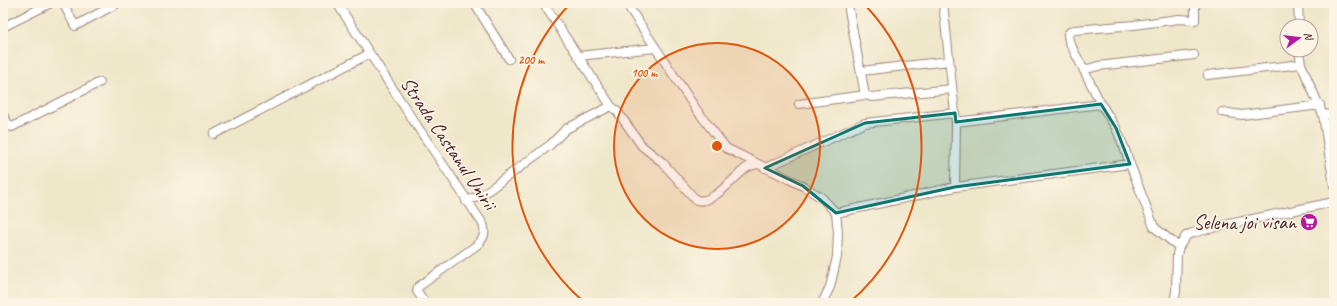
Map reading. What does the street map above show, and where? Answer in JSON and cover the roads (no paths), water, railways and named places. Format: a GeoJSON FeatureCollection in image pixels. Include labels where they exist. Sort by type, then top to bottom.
{"type":"FeatureCollection","features":[{"type":"Feature","properties":{"kind":"street"},"geometry":{"type":"LineString","coordinates":[[3,27],[51,3]]}},
{"type":"Feature","properties":{"kind":"street"},"geometry":{"type":"LineString","coordinates":[[63,3],[75,26],[118,3]]}},
{"type":"Feature","properties":{"kind":"street","name":"Strada Castanul Unirii"},"geometry":{"type":"LineString","coordinates":[[337,3],[482,224],[485,232],[484,236],[477,245],[418,287],[417,291],[425,303]]}},
{"type":"Feature","properties":{"kind":"street"},"geometry":{"type":"LineString","coordinates":[[474,3],[509,59]]}},
{"type":"Feature","properties":{"kind":"street"},"geometry":{"type":"LineString","coordinates":[[543,3],[611,106],[617,111],[642,146],[662,162],[696,200],[700,201],[714,196],[746,168],[757,164]]}},
{"type":"Feature","properties":{"kind":"street"},"geometry":{"type":"LineString","coordinates":[[943,3],[956,122],[955,187]]}},
{"type":"Feature","properties":{"kind":"street"},"geometry":{"type":"LineString","coordinates":[[1179,247],[1154,227],[1116,128],[1069,41],[1068,34],[1071,31],[1179,19],[1194,20],[1196,3]]}},
{"type":"Feature","properties":{"kind":"street"},"geometry":{"type":"LineString","coordinates":[[1298,3],[1298,18]]}},
{"type":"Feature","properties":{"kind":"street"},"geometry":{"type":"LineString","coordinates":[[630,9],[696,109],[726,148],[803,186],[822,198],[836,213],[838,232],[837,257],[830,287],[822,303]]}},
{"type":"Feature","properties":{"kind":"street"},"geometry":{"type":"LineString","coordinates":[[849,10],[865,95]]}},
{"type":"Feature","properties":{"kind":"street"},"geometry":{"type":"LineString","coordinates":[[578,56],[655,48]]}},
{"type":"Feature","properties":{"kind":"street"},"geometry":{"type":"LineString","coordinates":[[214,134],[365,56],[369,52]]}},
{"type":"Feature","properties":{"kind":"street"},"geometry":{"type":"LineString","coordinates":[[1084,70],[1098,66],[1194,55]]}},
{"type":"Feature","properties":{"kind":"street"},"geometry":{"type":"LineString","coordinates":[[1301,58],[1301,64],[1324,115],[1334,186]]}},
{"type":"Feature","properties":{"kind":"street"},"geometry":{"type":"LineString","coordinates":[[861,71],[949,61]]}},
{"type":"Feature","properties":{"kind":"street"},"geometry":{"type":"LineString","coordinates":[[1208,75],[1301,64]]}},
{"type":"Feature","properties":{"kind":"street"},"geometry":{"type":"LineString","coordinates":[[3,115],[9,126],[12,127],[100,82]]}},
{"type":"Feature","properties":{"kind":"street"},"geometry":{"type":"LineString","coordinates":[[799,104],[865,95],[872,97],[952,89]]}},
{"type":"Feature","properties":{"kind":"street"},"geometry":{"type":"LineString","coordinates":[[956,122],[1102,104]]}},
{"type":"Feature","properties":{"kind":"street"},"geometry":{"type":"LineString","coordinates":[[1222,112],[1242,115],[1320,105]]}},
{"type":"Feature","properties":{"kind":"street"},"geometry":{"type":"LineString","coordinates":[[466,201],[482,194],[550,145],[566,129],[611,106]]}},
{"type":"Feature","properties":{"kind":"street"},"geometry":{"type":"LineString","coordinates":[[765,168],[865,123],[955,113]]}},
{"type":"Feature","properties":{"kind":"street"},"geometry":{"type":"LineString","coordinates":[[1324,115],[1334,114]]}},
{"type":"Feature","properties":{"kind":"street"},"geometry":{"type":"LineString","coordinates":[[836,213],[955,187],[1130,164]]}},
{"type":"Feature","properties":{"kind":"street"},"geometry":{"type":"LineString","coordinates":[[1174,303],[1179,247],[1186,236],[1192,233],[1229,224],[1334,202]]}},
{"type":"Feature","properties":{"kind":"place","name":"Selena joi visan"},"geometry":{"type":"Point","coordinates":[1309,222]}}]}
